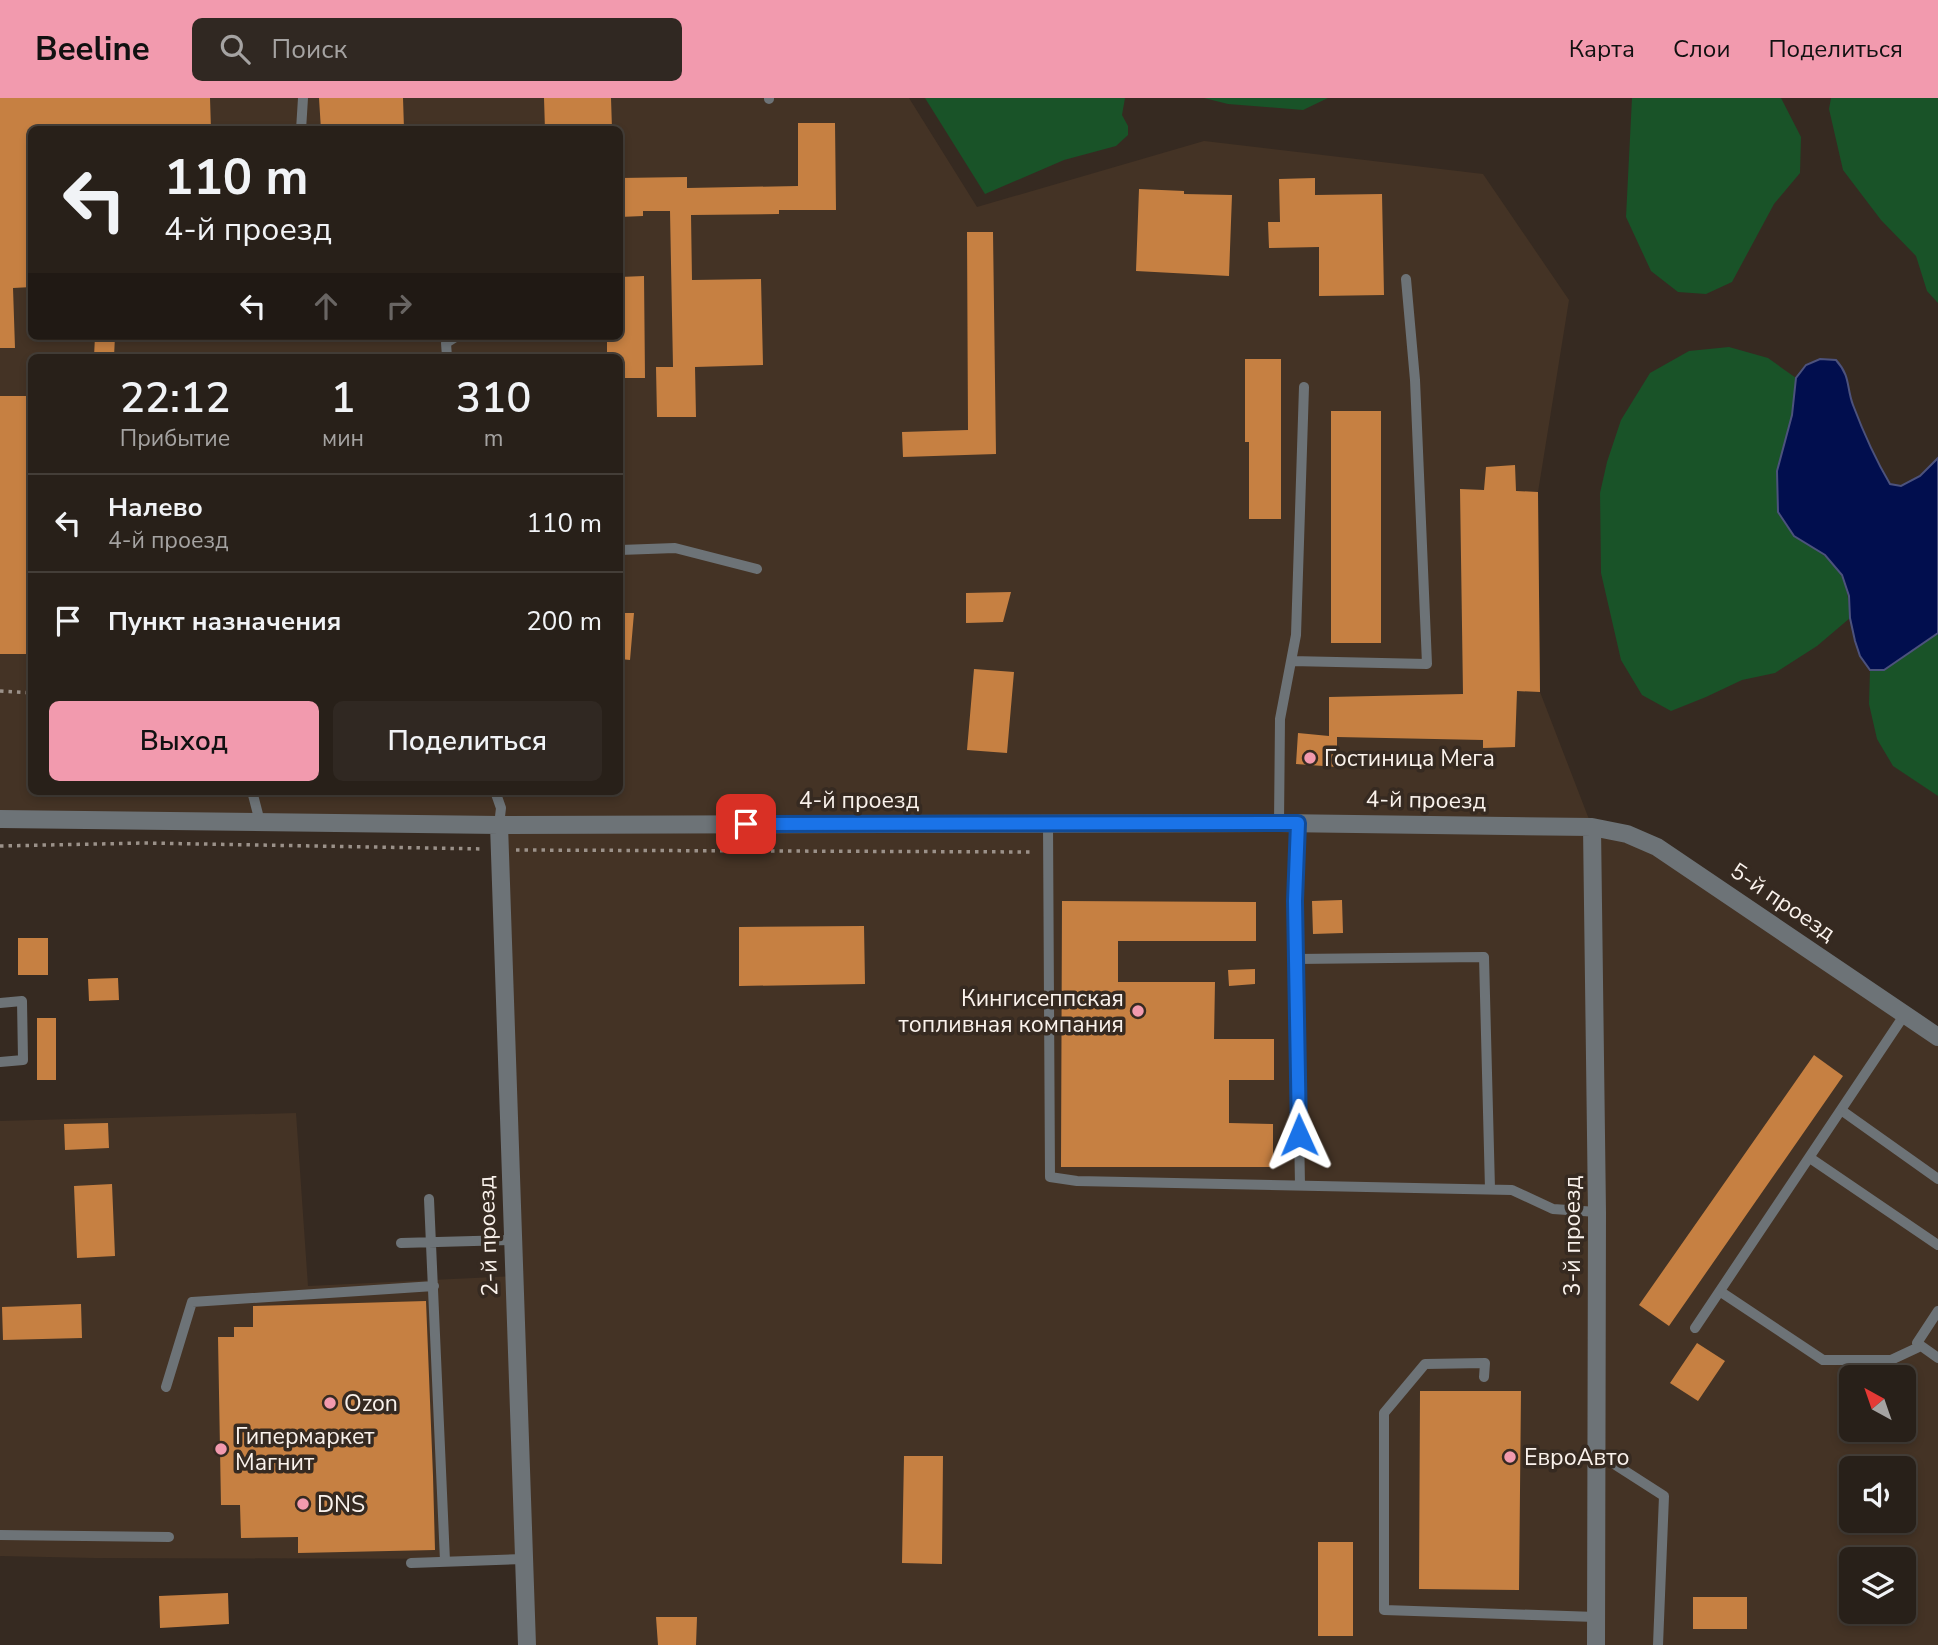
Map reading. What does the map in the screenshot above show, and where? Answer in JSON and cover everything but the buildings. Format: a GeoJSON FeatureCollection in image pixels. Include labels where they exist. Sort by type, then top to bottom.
{"type":"FeatureCollection","features":[{"type":"Feature","properties":{"kind":"street","name":"4-й проезд"},"geometry":{"type":"LineString","coordinates":[[0,819],[499,825],[1298,823],[1592,827]]}},
{"type":"Feature","properties":{"kind":"street","name":"2-й проезд"},"geometry":{"type":"LineString","coordinates":[[499,825],[527,1645]]}},
{"type":"Feature","properties":{"kind":"street","name":"5-й проезд"},"geometry":{"type":"LineString","coordinates":[[1592,827],[1627,834],[1657,847],[1938,1037]]}},
{"type":"Feature","properties":{"kind":"street","name":"3-й проезд"},"geometry":{"type":"LineString","coordinates":[[1592,827],[1597,1212],[1597,1645]]}},
{"type":"Feature","properties":{"kind":"lane"},"geometry":{"type":"LineString","coordinates":[[301,126],[303,98]]}},
{"type":"Feature","properties":{"kind":"lane"},"geometry":{"type":"LineString","coordinates":[[1291,661],[1427,664],[1415,380],[1406,279]]}},
{"type":"Feature","properties":{"kind":"lane"},"geometry":{"type":"LineString","coordinates":[[1279,823],[1280,719],[1296,635],[1304,387]]}},
{"type":"Feature","properties":{"kind":"lane"},"geometry":{"type":"LineString","coordinates":[[623,550],[675,548],[757,569]]}},
{"type":"Feature","properties":{"kind":"lane"},"geometry":{"type":"LineString","coordinates":[[253,795],[260,822]]}},
{"type":"Feature","properties":{"kind":"lane"},"geometry":{"type":"LineString","coordinates":[[496,795],[501,808],[499,825]]}},
{"type":"Feature","properties":{"kind":"lane"},"geometry":{"type":"LineString","coordinates":[[1298,823],[1295,901],[1300,1185]]}},
{"type":"Feature","properties":{"kind":"lane"},"geometry":{"type":"LineString","coordinates":[[1048,824],[1050,1177],[1077,1181],[1513,1190],[1553,1209],[1597,1212]]}},
{"type":"Feature","properties":{"kind":"lane"},"geometry":{"type":"LineString","coordinates":[[1296,959],[1484,957],[1490,1189]]}},
{"type":"Feature","properties":{"kind":"lane"},"geometry":{"type":"LineString","coordinates":[[0,1003],[22,1002],[23,1060],[0,1062]]}},
{"type":"Feature","properties":{"kind":"lane"},"geometry":{"type":"LineString","coordinates":[[1695,1328],[1905,1014]]}},
{"type":"Feature","properties":{"kind":"lane"},"geometry":{"type":"LineString","coordinates":[[1842,1110],[1938,1179]]}},
{"type":"Feature","properties":{"kind":"lane"},"geometry":{"type":"LineString","coordinates":[[1810,1158],[1938,1245]]}},
{"type":"Feature","properties":{"kind":"lane"},"geometry":{"type":"LineString","coordinates":[[429,1199],[445,1560]]}},
{"type":"Feature","properties":{"kind":"lane"},"geometry":{"type":"LineString","coordinates":[[401,1243],[513,1240]]}},
{"type":"Feature","properties":{"kind":"lane"},"geometry":{"type":"LineString","coordinates":[[166,1387],[192,1302],[434,1286]]}},
{"type":"Feature","properties":{"kind":"lane"},"geometry":{"type":"LineString","coordinates":[[1721,1292],[1824,1360],[1891,1360],[1921,1346]]}},
{"type":"Feature","properties":{"kind":"lane"},"geometry":{"type":"LineString","coordinates":[[1938,1311],[1917,1343],[1938,1358]]}},
{"type":"Feature","properties":{"kind":"lane"},"geometry":{"type":"LineString","coordinates":[[1484,1377],[1485,1363],[1425,1364],[1384,1413],[1384,1611],[1596,1618]]}},
{"type":"Feature","properties":{"kind":"lane"},"geometry":{"type":"LineString","coordinates":[[1597,1453],[1664,1496],[1658,1645]]}},
{"type":"Feature","properties":{"kind":"lane"},"geometry":{"type":"LineString","coordinates":[[0,1535],[169,1537]]}},
{"type":"Feature","properties":{"kind":"lane"},"geometry":{"type":"LineString","coordinates":[[411,1563],[524,1559]]}},
{"type":"Feature","properties":{"kind":"path"},"geometry":{"type":"LineString","coordinates":[[0,691],[28,693]]}},
{"type":"Feature","properties":{"kind":"path"},"geometry":{"type":"LineString","coordinates":[[0,846],[144,843],[500,850],[1049,852]]}},
{"type":"Feature","properties":{"kind":"shaded area"},"geometry":{"type":"Polygon","coordinates":[[[0,98],[909,98],[977,207],[1204,141],[1483,174],[1569,300],[1538,492],[1540,692],[1592,827],[1657,847],[1938,1044],[1938,1645],[531,1645],[499,825],[0,820],[0,98]]]}},
{"type":"Feature","properties":{"kind":"shaded area"},"geometry":{"type":"Polygon","coordinates":[[[1820,359],[1836,360],[1844,372],[1861,426],[1890,484],[1901,486],[1920,476],[1938,458],[1938,633],[1884,670],[1870,670],[1860,656],[1850,618],[1849,596],[1842,575],[1825,555],[1794,536],[1778,512],[1777,471],[1792,415],[1796,378],[1806,365],[1820,359]]]}},
{"type":"Feature","properties":{"kind":"shaded area"},"geometry":{"type":"Polygon","coordinates":[[[296,1113],[308,1286],[514,1276],[524,1559],[0,1556],[0,1121],[296,1113]]]}},
{"type":"Feature","properties":{"kind":"green space"},"geometry":{"type":"Polygon","coordinates":[[[925,98],[1125,98],[1122,115],[1128,126],[1128,135],[1116,146],[1064,160],[985,194],[925,98]]]}},
{"type":"Feature","properties":{"kind":"green space"},"geometry":{"type":"Polygon","coordinates":[[[1204,98],[1328,98],[1303,110],[1228,104],[1204,98]]]}},
{"type":"Feature","properties":{"kind":"green space"},"geometry":{"type":"Polygon","coordinates":[[[1632,98],[1781,98],[1801,137],[1800,173],[1774,204],[1732,282],[1706,294],[1678,292],[1651,271],[1626,217],[1632,98]]]}},
{"type":"Feature","properties":{"kind":"green space"},"geometry":{"type":"Polygon","coordinates":[[[1831,98],[1938,98],[1938,303],[1927,291],[1916,256],[1881,220],[1843,170],[1829,109],[1831,98]]]}},
{"type":"Feature","properties":{"kind":"green space"},"geometry":{"type":"Polygon","coordinates":[[[1729,347],[1768,358],[1796,378],[1792,415],[1794,535],[1828,559],[1836,568],[1846,588],[1850,618],[1817,646],[1775,673],[1742,680],[1671,711],[1642,695],[1621,660],[1601,573],[1600,493],[1621,420],[1650,373],[1689,351],[1729,347]]]}},
{"type":"Feature","properties":{"kind":"green space"},"geometry":{"type":"Polygon","coordinates":[[[1938,633],[1938,796],[1893,766],[1877,739],[1869,704],[1870,670],[1885,670],[1938,633]]]}},
{"type":"Feature","properties":{"kind":"place","name":"Гостиница Мега"},"geometry":{"type":"Point","coordinates":[1310,758]}},
{"type":"Feature","properties":{"kind":"place","name":"Кингисеппская топливная компания"},"geometry":{"type":"Point","coordinates":[1138,1011]}},
{"type":"Feature","properties":{"kind":"place","name":"Ozon"},"geometry":{"type":"Point","coordinates":[330,1403]}},
{"type":"Feature","properties":{"kind":"place","name":"Гипермаркет Магнит"},"geometry":{"type":"Point","coordinates":[221,1449]}},
{"type":"Feature","properties":{"kind":"place","name":"ЕвроАвто"},"geometry":{"type":"Point","coordinates":[1510,1457]}},
{"type":"Feature","properties":{"kind":"place","name":"DNS"},"geometry":{"type":"Point","coordinates":[303,1504]}},
{"type":"Feature","properties":{"kind":"route"},"geometry":{"type":"LineString","coordinates":[[746,824],[1298,823],[1295,901],[1299,1135]]}}]}
